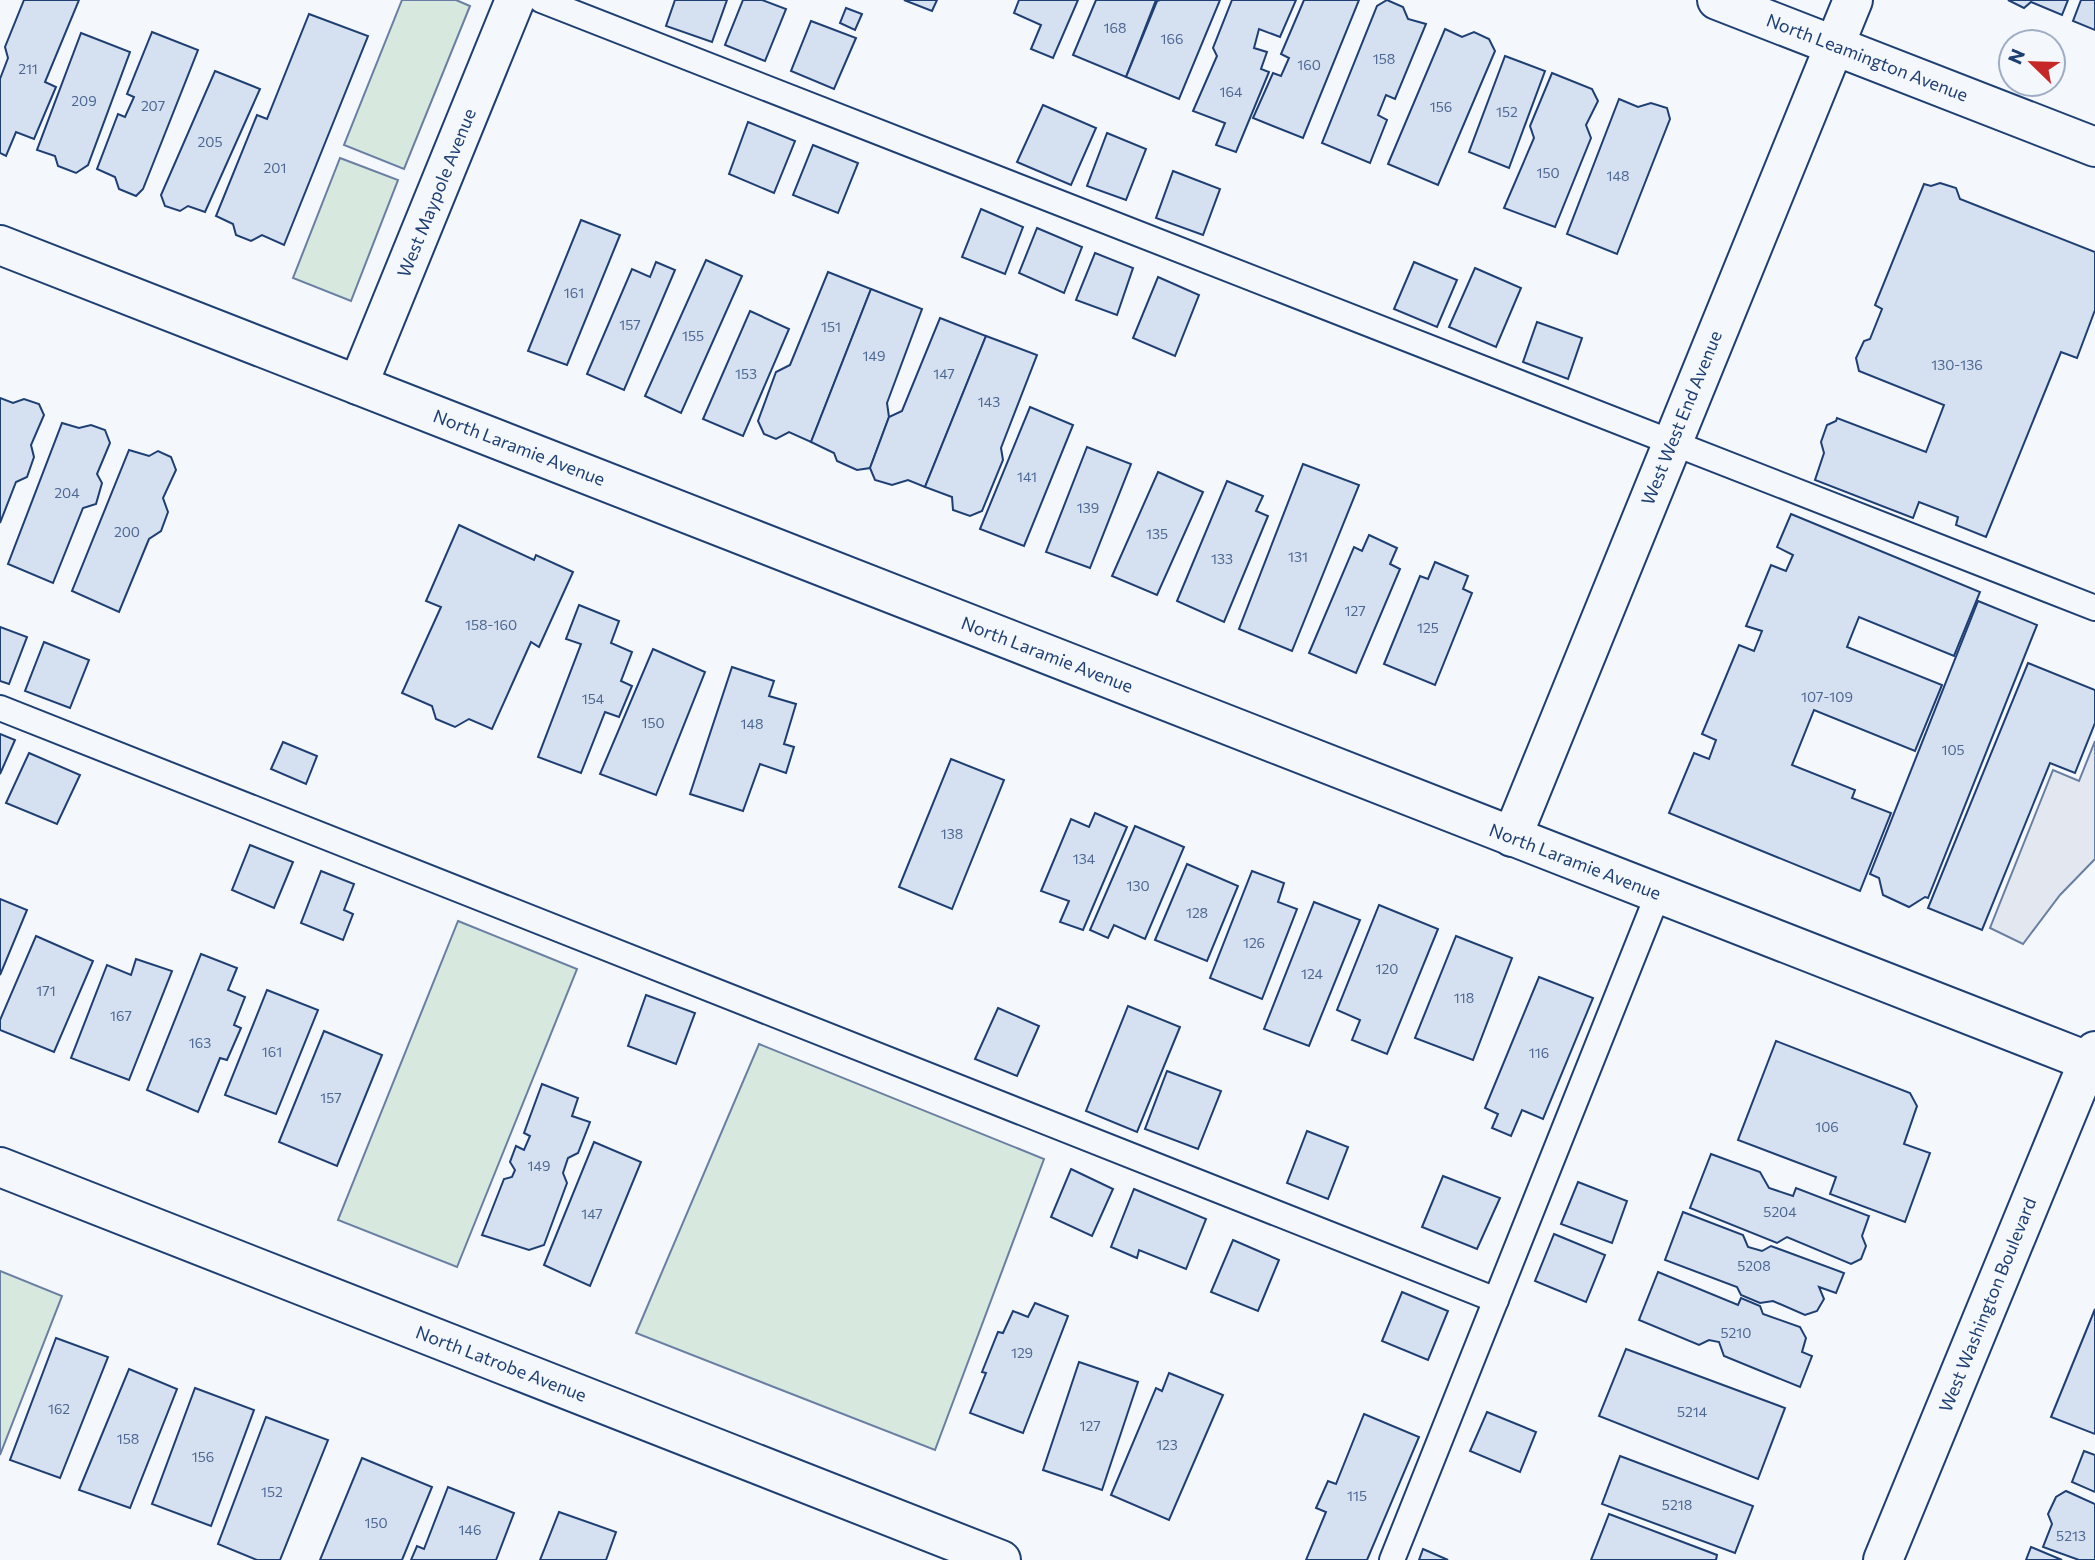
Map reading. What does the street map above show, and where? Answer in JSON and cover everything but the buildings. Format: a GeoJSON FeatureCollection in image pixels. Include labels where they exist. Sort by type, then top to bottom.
{"type":"FeatureCollection","features":[{"type":"Feature","properties":{"kind":"street","name":"West Maypole Avenue"},"geometry":{"type":"LineString","coordinates":[[358,385],[515,0]]}},
{"type":"Feature","properties":{"kind":"street","name":"North Leamington Avenue"},"geometry":{"type":"LineString","coordinates":[[1717,0],[2095,147]]}},
{"type":"Feature","properties":{"kind":"street","name":"West West End Avenue"},"geometry":{"type":"LineString","coordinates":[[1512,837],[1853,0]]}},
{"type":"Feature","properties":{"kind":"street","name":"North Laramie Avenue"},"geometry":{"type":"LineString","coordinates":[[0,244],[1658,894],[2093,1059]]}},
{"type":"Feature","properties":{"kind":"street","name":"West Washington Boulevard"},"geometry":{"type":"LineString","coordinates":[[1883,1560],[2093,1059]]}},
{"type":"Feature","properties":{"kind":"street","name":"North Latrobe Avenue"},"geometry":{"type":"LineString","coordinates":[[0,1167],[1001,1560]]}},
{"type":"Feature","properties":{"kind":"lane"},"geometry":{"type":"LineString","coordinates":[[541,0],[2095,608]]}},
{"type":"Feature","properties":{"kind":"lane"},"geometry":{"type":"LineString","coordinates":[[0,708],[1496,1300]]}},
{"type":"Feature","properties":{"kind":"lane"},"geometry":{"type":"LineString","coordinates":[[1392,1560],[1658,894]]}},
{"type":"Feature","properties":{"kind":"shaded area"},"geometry":{"type":"Polygon","coordinates":[[[402,0],[456,0],[470,6],[404,169],[344,145],[402,0]]]}},
{"type":"Feature","properties":{"kind":"shaded area"},"geometry":{"type":"Polygon","coordinates":[[[340,158],[398,180],[351,301],[293,278],[340,158]]]}},
{"type":"Feature","properties":{"kind":"shaded area"},"geometry":{"type":"Polygon","coordinates":[[[2095,741],[2095,859],[2060,895],[2023,944],[1990,928],[2053,770],[2079,781],[2095,741]]]}},
{"type":"Feature","properties":{"kind":"shaded area"},"geometry":{"type":"Polygon","coordinates":[[[458,921],[577,969],[457,1267],[338,1220],[458,921]]]}},
{"type":"Feature","properties":{"kind":"shaded area"},"geometry":{"type":"Polygon","coordinates":[[[759,1044],[1044,1159],[935,1450],[636,1333],[759,1044]]]}},
{"type":"Feature","properties":{"kind":"shaded area"},"geometry":{"type":"Polygon","coordinates":[[[0,1271],[62,1296],[0,1455],[0,1271]]]}}]}
